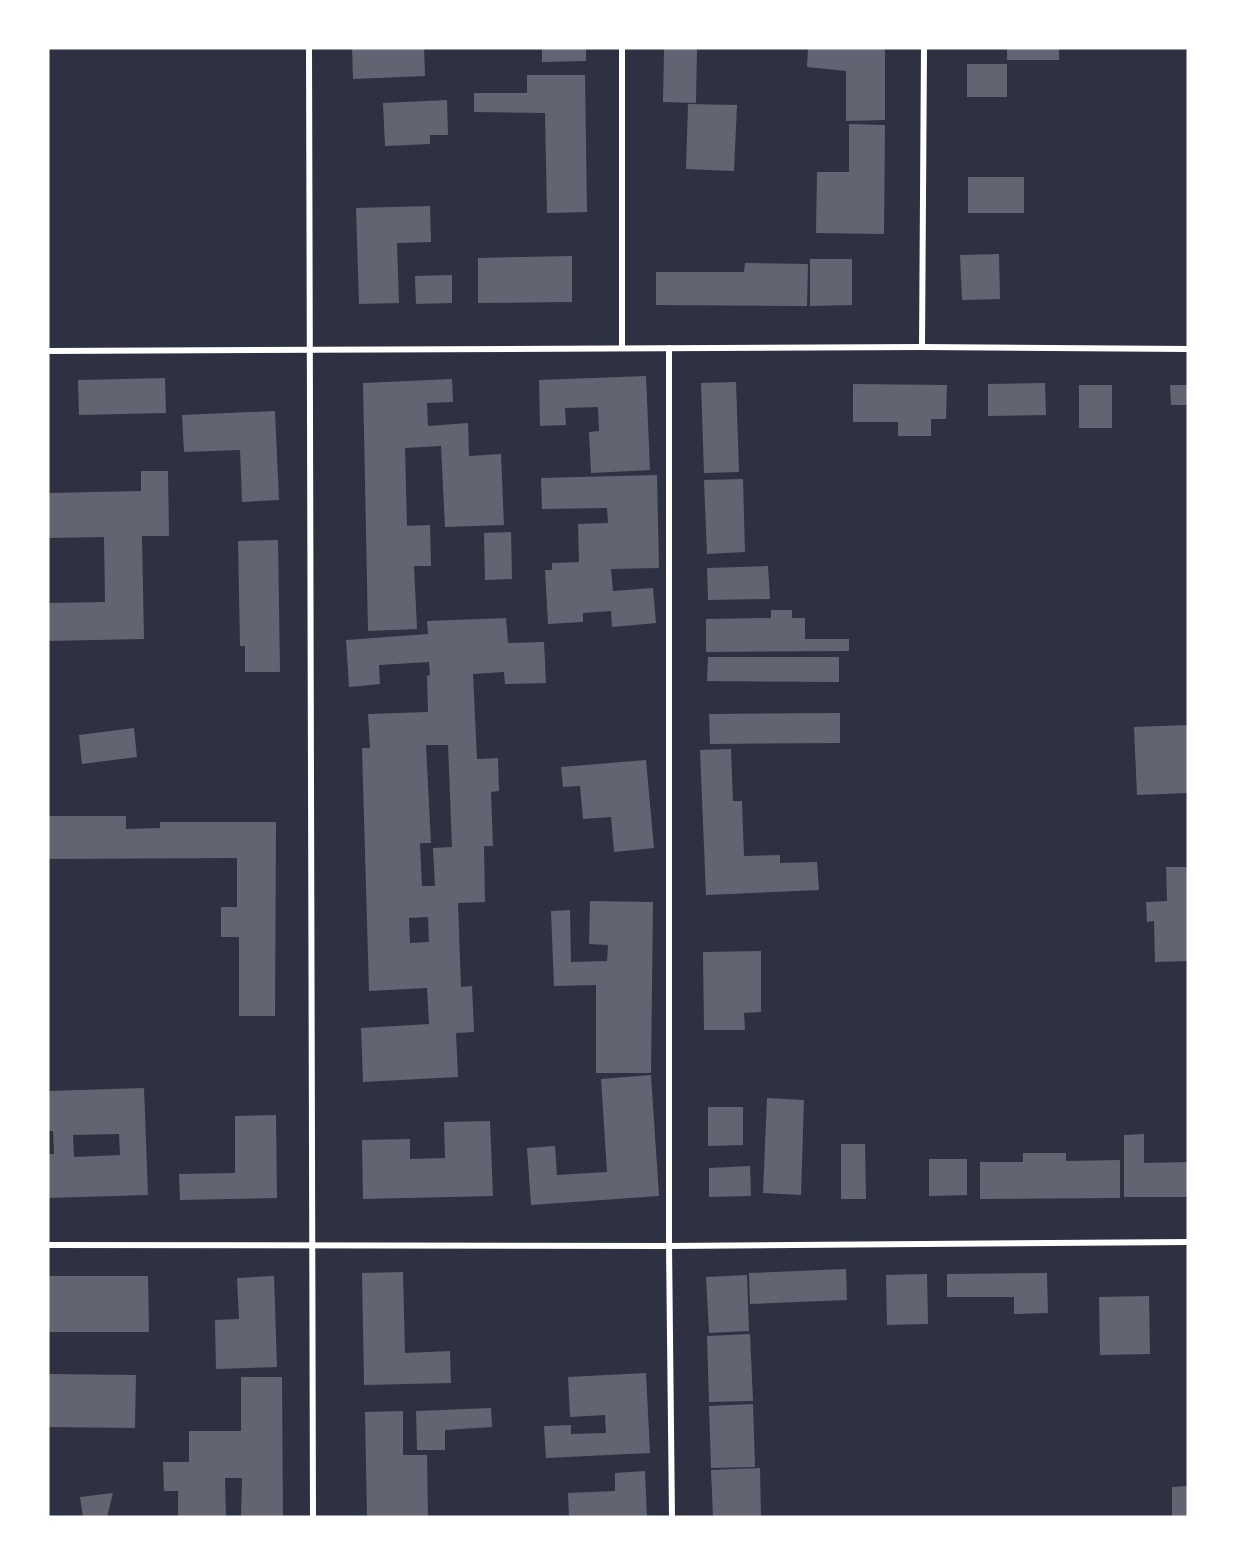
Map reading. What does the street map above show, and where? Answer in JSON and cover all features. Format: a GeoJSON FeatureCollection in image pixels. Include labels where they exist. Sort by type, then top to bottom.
{"type":"FeatureCollection","features":[{"type":"Feature","properties":{"kind":"street"},"geometry":{"type":"LineString","coordinates":[[309,48],[313,1517]]}},
{"type":"Feature","properties":{"kind":"street"},"geometry":{"type":"LineString","coordinates":[[622,48],[622,348]]}},
{"type":"Feature","properties":{"kind":"street"},"geometry":{"type":"LineString","coordinates":[[922,347],[924,48]]}},
{"type":"Feature","properties":{"kind":"street"},"geometry":{"type":"LineString","coordinates":[[48,351],[922,347],[1188,349]]}},
{"type":"Feature","properties":{"kind":"street"},"geometry":{"type":"LineString","coordinates":[[669,348],[669,1246],[672,1517]]}},
{"type":"Feature","properties":{"kind":"street"},"geometry":{"type":"LineString","coordinates":[[48,1245],[669,1246],[1188,1242]]}},
{"type":"Feature","properties":{"kind":"building"},"geometry":{"type":"Polygon","coordinates":[[[352,48],[424,48],[425,76],[353,79],[352,48]]]}},
{"type":"Feature","properties":{"kind":"building"},"geometry":{"type":"Polygon","coordinates":[[[542,48],[586,48],[586,61],[542,62],[542,48]]]}},
{"type":"Feature","properties":{"kind":"building"},"geometry":{"type":"Polygon","coordinates":[[[664,48],[697,48],[696,103],[663,102],[664,48]]]}},
{"type":"Feature","properties":{"kind":"building"},"geometry":{"type":"Polygon","coordinates":[[[808,48],[885,48],[885,120],[846,121],[846,71],[807,67],[808,48]]]}},
{"type":"Feature","properties":{"kind":"building"},"geometry":{"type":"Polygon","coordinates":[[[1007,48],[1059,48],[1059,60],[1007,60],[1007,48]]]}},
{"type":"Feature","properties":{"kind":"building"},"geometry":{"type":"Polygon","coordinates":[[[967,64],[1007,64],[1007,97],[967,97],[967,64]]]}},
{"type":"Feature","properties":{"kind":"building"},"geometry":{"type":"Polygon","coordinates":[[[527,75],[585,75],[587,212],[547,213],[545,113],[474,112],[474,93],[527,93],[527,75]]]}},
{"type":"Feature","properties":{"kind":"building"},"geometry":{"type":"Polygon","coordinates":[[[447,100],[448,135],[430,135],[430,144],[385,146],[383,103],[447,100]]]}},
{"type":"Feature","properties":{"kind":"building"},"geometry":{"type":"Polygon","coordinates":[[[688,104],[737,105],[734,171],[686,169],[688,104]]]}},
{"type":"Feature","properties":{"kind":"building"},"geometry":{"type":"Polygon","coordinates":[[[849,124],[885,125],[884,234],[816,233],[817,172],[849,172],[849,124]]]}},
{"type":"Feature","properties":{"kind":"building"},"geometry":{"type":"Polygon","coordinates":[[[968,177],[1024,177],[1024,213],[968,213],[968,177]]]}},
{"type":"Feature","properties":{"kind":"building"},"geometry":{"type":"Polygon","coordinates":[[[430,206],[431,242],[397,243],[399,303],[359,304],[356,208],[430,206]]]}},
{"type":"Feature","properties":{"kind":"building"},"geometry":{"type":"Polygon","coordinates":[[[999,254],[1000,299],[962,300],[960,255],[999,254]]]}},
{"type":"Feature","properties":{"kind":"building"},"geometry":{"type":"Polygon","coordinates":[[[572,256],[572,302],[478,303],[478,258],[572,256]]]}},
{"type":"Feature","properties":{"kind":"building"},"geometry":{"type":"Polygon","coordinates":[[[810,259],[852,259],[852,305],[810,306],[810,259]]]}},
{"type":"Feature","properties":{"kind":"building"},"geometry":{"type":"Polygon","coordinates":[[[745,263],[808,264],[807,306],[656,305],[656,272],[744,272],[745,263]]]}},
{"type":"Feature","properties":{"kind":"building"},"geometry":{"type":"Polygon","coordinates":[[[452,275],[452,303],[416,304],[415,276],[452,275]]]}},
{"type":"Feature","properties":{"kind":"building"},"geometry":{"type":"Polygon","coordinates":[[[646,376],[650,470],[591,473],[589,432],[599,431],[598,407],[565,408],[566,425],[540,426],[539,380],[646,376]]]}},
{"type":"Feature","properties":{"kind":"building"},"geometry":{"type":"Polygon","coordinates":[[[165,378],[166,413],[79,415],[78,380],[165,378]]]}},
{"type":"Feature","properties":{"kind":"building"},"geometry":{"type":"Polygon","coordinates":[[[452,379],[453,402],[427,403],[428,426],[468,423],[469,456],[501,454],[504,525],[445,527],[441,446],[405,448],[407,526],[430,525],[431,566],[414,566],[417,629],[368,631],[363,383],[452,379]]]}},
{"type":"Feature","properties":{"kind":"building"},"geometry":{"type":"Polygon","coordinates":[[[736,382],[739,472],[704,473],[701,383],[736,382]]]}},
{"type":"Feature","properties":{"kind":"building"},"geometry":{"type":"Polygon","coordinates":[[[1045,383],[1046,415],[988,416],[988,384],[1045,383]]]}},
{"type":"Feature","properties":{"kind":"building"},"geometry":{"type":"Polygon","coordinates":[[[853,384],[947,385],[946,419],[931,419],[931,436],[898,436],[898,422],[853,422],[853,384]]]}},
{"type":"Feature","properties":{"kind":"building"},"geometry":{"type":"Polygon","coordinates":[[[1079,385],[1112,385],[1112,428],[1079,428],[1079,385]]]}},
{"type":"Feature","properties":{"kind":"building"},"geometry":{"type":"Polygon","coordinates":[[[1170,385],[1188,385],[1188,405],[1171,405],[1170,385]]]}},
{"type":"Feature","properties":{"kind":"building"},"geometry":{"type":"Polygon","coordinates":[[[275,411],[279,500],[242,502],[240,450],[184,452],[182,415],[275,411]]]}},
{"type":"Feature","properties":{"kind":"building"},"geometry":{"type":"Polygon","coordinates":[[[141,471],[168,471],[169,536],[142,536],[144,639],[48,641],[48,603],[105,602],[104,537],[48,538],[48,493],[141,491],[141,471]]]}},
{"type":"Feature","properties":{"kind":"building"},"geometry":{"type":"Polygon","coordinates":[[[657,475],[659,568],[611,569],[613,591],[653,588],[656,623],[612,627],[611,611],[583,613],[583,622],[548,624],[545,570],[552,570],[552,563],[579,562],[578,524],[608,523],[607,508],[542,509],[541,478],[657,475]]]}},
{"type":"Feature","properties":{"kind":"building"},"geometry":{"type":"Polygon","coordinates":[[[743,479],[745,552],[707,554],[704,480],[743,479]]]}},
{"type":"Feature","properties":{"kind":"building"},"geometry":{"type":"Polygon","coordinates":[[[511,532],[512,579],[485,580],[484,533],[511,532]]]}},
{"type":"Feature","properties":{"kind":"building"},"geometry":{"type":"Polygon","coordinates":[[[278,540],[280,672],[245,672],[245,646],[240,646],[238,541],[278,540]]]}},
{"type":"Feature","properties":{"kind":"building"},"geometry":{"type":"Polygon","coordinates":[[[768,566],[770,599],[708,600],[707,568],[768,566]]]}},
{"type":"Feature","properties":{"kind":"building"},"geometry":{"type":"Polygon","coordinates":[[[771,610],[792,610],[792,618],[805,618],[805,639],[849,639],[849,651],[706,652],[706,619],[771,618],[771,610]]]}},
{"type":"Feature","properties":{"kind":"building"},"geometry":{"type":"Polygon","coordinates":[[[506,618],[508,643],[544,642],[546,683],[505,684],[504,672],[473,674],[477,759],[498,758],[499,791],[491,792],[493,846],[484,846],[485,902],[458,903],[461,987],[472,986],[474,1032],[456,1033],[458,1077],[363,1082],[361,1028],[429,1024],[427,988],[369,991],[362,748],[370,748],[368,714],[428,712],[427,676],[430,675],[429,662],[379,665],[380,684],[349,687],[346,640],[428,634],[427,621],[506,618]],[[426,745],[431,843],[420,843],[422,886],[435,886],[433,848],[452,847],[448,745],[426,745]],[[428,917],[409,918],[410,943],[429,942],[428,917]]]}},
{"type":"Feature","properties":{"kind":"building"},"geometry":{"type":"Polygon","coordinates":[[[708,657],[839,657],[839,682],[707,681],[708,657]]]}},
{"type":"Feature","properties":{"kind":"building"},"geometry":{"type":"Polygon","coordinates":[[[840,713],[840,743],[710,744],[709,714],[840,713]]]}},
{"type":"Feature","properties":{"kind":"building"},"geometry":{"type":"Polygon","coordinates":[[[1188,725],[1188,793],[1137,795],[1134,727],[1188,725]]]}},
{"type":"Feature","properties":{"kind":"building"},"geometry":{"type":"Polygon","coordinates":[[[134,728],[137,757],[82,764],[79,735],[134,728]]]}},
{"type":"Feature","properties":{"kind":"building"},"geometry":{"type":"Polygon","coordinates":[[[731,749],[733,801],[742,801],[744,856],[780,855],[780,863],[817,862],[819,890],[706,895],[700,750],[731,749]]]}},
{"type":"Feature","properties":{"kind":"building"},"geometry":{"type":"Polygon","coordinates":[[[646,760],[654,848],[614,852],[611,817],[583,819],[580,786],[563,787],[561,767],[646,760]]]}},
{"type":"Feature","properties":{"kind":"building"},"geometry":{"type":"Polygon","coordinates":[[[48,816],[126,816],[126,829],[160,828],[160,822],[276,822],[275,1016],[239,1016],[239,937],[221,937],[221,907],[237,907],[237,858],[48,859],[48,816]]]}},
{"type":"Feature","properties":{"kind":"building"},"geometry":{"type":"Polygon","coordinates":[[[1166,867],[1188,867],[1188,961],[1155,962],[1154,921],[1147,922],[1146,902],[1167,901],[1166,867]]]}},
{"type":"Feature","properties":{"kind":"building"},"geometry":{"type":"Polygon","coordinates":[[[590,901],[653,902],[651,1073],[596,1073],[596,985],[554,986],[551,911],[570,910],[571,962],[607,961],[608,945],[589,944],[590,901]]]}},
{"type":"Feature","properties":{"kind":"building"},"geometry":{"type":"Polygon","coordinates":[[[761,951],[761,1012],[744,1013],[745,1030],[704,1030],[703,952],[761,951]]]}},
{"type":"Feature","properties":{"kind":"building"},"geometry":{"type":"Polygon","coordinates":[[[651,1075],[659,1196],[531,1205],[527,1148],[555,1146],[557,1175],[607,1172],[601,1079],[651,1075]]]}},
{"type":"Feature","properties":{"kind":"building"},"geometry":{"type":"Polygon","coordinates":[[[144,1088],[148,1195],[48,1198],[48,1154],[54,1154],[53,1131],[48,1131],[48,1091],[144,1088]],[[119,1134],[73,1135],[74,1157],[120,1155],[119,1134]]]}},
{"type":"Feature","properties":{"kind":"building"},"geometry":{"type":"Polygon","coordinates":[[[767,1098],[804,1100],[801,1195],[763,1193],[767,1098]]]}},
{"type":"Feature","properties":{"kind":"building"},"geometry":{"type":"Polygon","coordinates":[[[708,1107],[743,1107],[743,1145],[708,1146],[708,1107]]]}},
{"type":"Feature","properties":{"kind":"building"},"geometry":{"type":"Polygon","coordinates":[[[276,1115],[277,1198],[180,1200],[179,1174],[235,1173],[235,1116],[276,1115]]]}},
{"type":"Feature","properties":{"kind":"building"},"geometry":{"type":"Polygon","coordinates":[[[490,1121],[493,1196],[363,1199],[362,1140],[410,1139],[410,1159],[445,1158],[444,1122],[490,1121]]]}},
{"type":"Feature","properties":{"kind":"building"},"geometry":{"type":"Polygon","coordinates":[[[1144,1134],[1144,1163],[1188,1162],[1188,1197],[1124,1197],[1124,1135],[1144,1134]]]}},
{"type":"Feature","properties":{"kind":"building"},"geometry":{"type":"Polygon","coordinates":[[[841,1144],[865,1144],[866,1199],[841,1199],[841,1144]]]}},
{"type":"Feature","properties":{"kind":"building"},"geometry":{"type":"Polygon","coordinates":[[[1023,1153],[1066,1153],[1066,1161],[1120,1160],[1120,1198],[980,1199],[980,1162],[1023,1162],[1023,1153]]]}},
{"type":"Feature","properties":{"kind":"building"},"geometry":{"type":"Polygon","coordinates":[[[929,1159],[967,1159],[967,1195],[929,1196],[929,1159]]]}},
{"type":"Feature","properties":{"kind":"building"},"geometry":{"type":"Polygon","coordinates":[[[750,1166],[751,1196],[709,1197],[709,1168],[750,1166]]]}},
{"type":"Feature","properties":{"kind":"building"},"geometry":{"type":"Polygon","coordinates":[[[846,1269],[847,1300],[750,1304],[749,1273],[846,1269]]]}},
{"type":"Feature","properties":{"kind":"building"},"geometry":{"type":"Polygon","coordinates":[[[403,1272],[405,1353],[450,1351],[451,1383],[364,1385],[362,1273],[403,1272]]]}},
{"type":"Feature","properties":{"kind":"building"},"geometry":{"type":"Polygon","coordinates":[[[1047,1273],[1048,1313],[1014,1314],[1014,1297],[947,1297],[947,1274],[1047,1273]]]}},
{"type":"Feature","properties":{"kind":"building"},"geometry":{"type":"Polygon","coordinates":[[[927,1274],[928,1324],[887,1325],[886,1275],[927,1274]]]}},
{"type":"Feature","properties":{"kind":"building"},"geometry":{"type":"Polygon","coordinates":[[[747,1275],[749,1331],[709,1333],[706,1277],[747,1275]]]}},
{"type":"Feature","properties":{"kind":"building"},"geometry":{"type":"Polygon","coordinates":[[[48,1276],[148,1276],[149,1332],[48,1332],[48,1276]]]}},
{"type":"Feature","properties":{"kind":"building"},"geometry":{"type":"Polygon","coordinates":[[[274,1276],[277,1367],[216,1369],[215,1320],[239,1319],[237,1278],[274,1276]]]}},
{"type":"Feature","properties":{"kind":"building"},"geometry":{"type":"Polygon","coordinates":[[[1149,1296],[1150,1354],[1100,1355],[1099,1297],[1149,1296]]]}},
{"type":"Feature","properties":{"kind":"building"},"geometry":{"type":"Polygon","coordinates":[[[750,1334],[753,1401],[709,1402],[707,1336],[750,1334]]]}},
{"type":"Feature","properties":{"kind":"building"},"geometry":{"type":"Polygon","coordinates":[[[646,1373],[650,1453],[546,1458],[544,1426],[571,1425],[571,1434],[606,1433],[605,1415],[570,1417],[568,1377],[646,1373]]]}},
{"type":"Feature","properties":{"kind":"building"},"geometry":{"type":"Polygon","coordinates":[[[48,1374],[136,1375],[135,1428],[48,1427],[48,1374]]]}},
{"type":"Feature","properties":{"kind":"building"},"geometry":{"type":"Polygon","coordinates":[[[241,1377],[282,1377],[283,1517],[241,1517],[242,1478],[225,1478],[226,1517],[178,1517],[178,1491],[164,1491],[163,1462],[189,1462],[189,1431],[241,1431],[241,1377]]]}},
{"type":"Feature","properties":{"kind":"building"},"geometry":{"type":"Polygon","coordinates":[[[753,1404],[755,1467],[711,1468],[709,1406],[753,1404]]]}},
{"type":"Feature","properties":{"kind":"building"},"geometry":{"type":"Polygon","coordinates":[[[491,1408],[492,1427],[445,1430],[445,1450],[417,1450],[416,1411],[491,1408]]]}},
{"type":"Feature","properties":{"kind":"building"},"geometry":{"type":"Polygon","coordinates":[[[403,1411],[403,1455],[427,1455],[428,1517],[367,1517],[365,1412],[403,1411]]]}},
{"type":"Feature","properties":{"kind":"building"},"geometry":{"type":"Polygon","coordinates":[[[760,1468],[761,1517],[713,1517],[711,1470],[760,1468]]]}},
{"type":"Feature","properties":{"kind":"building"},"geometry":{"type":"Polygon","coordinates":[[[645,1471],[647,1517],[569,1517],[568,1493],[615,1491],[615,1473],[645,1471]]]}},
{"type":"Feature","properties":{"kind":"building"},"geometry":{"type":"Polygon","coordinates":[[[1188,1486],[1188,1517],[1172,1517],[1172,1487],[1188,1486]]]}},
{"type":"Feature","properties":{"kind":"building"},"geometry":{"type":"Polygon","coordinates":[[[113,1493],[107,1517],[83,1517],[80,1497],[113,1493]]]}}]}
